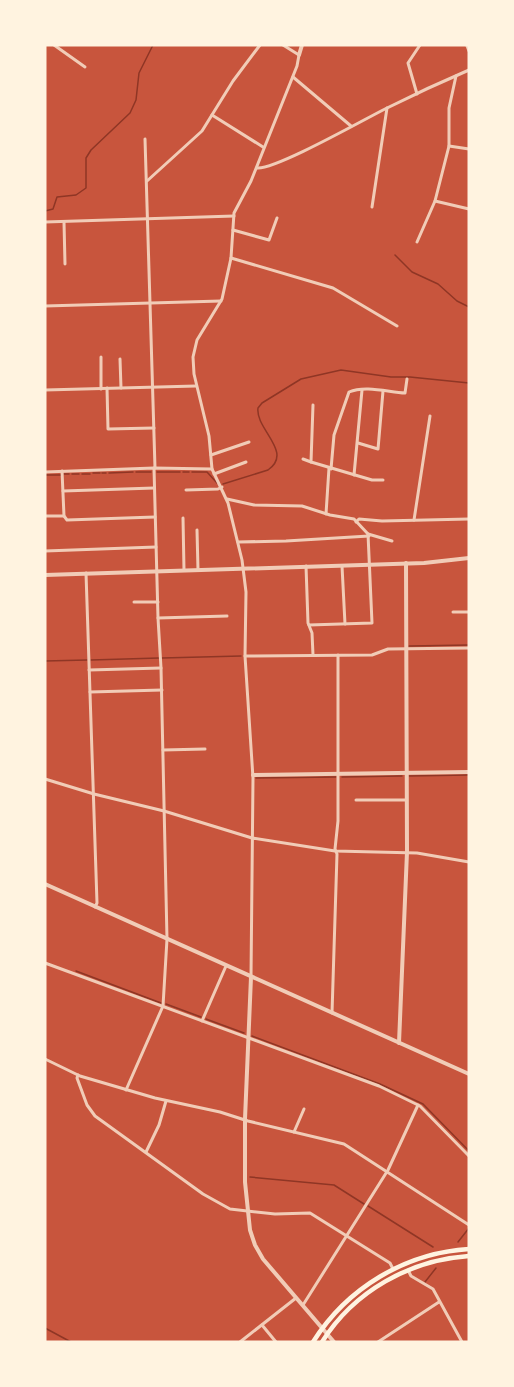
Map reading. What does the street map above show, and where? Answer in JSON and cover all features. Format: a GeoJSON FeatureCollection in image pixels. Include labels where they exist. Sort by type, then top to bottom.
{"type":"FeatureCollection","features":[{"type":"Feature","properties":{"kind":"main road"},"geometry":{"type":"LineString","coordinates":[[313,1342],[337,1310],[355,1294],[393,1269],[430,1256],[469,1249]]}},
{"type":"Feature","properties":{"kind":"main road"},"geometry":{"type":"LineString","coordinates":[[322,1342],[347,1311],[364,1295],[388,1279],[443,1259],[469,1256]]}},
{"type":"Feature","properties":{"kind":"street"},"geometry":{"type":"LineString","coordinates":[[54,45],[85,67]]}},
{"type":"Feature","properties":{"kind":"street"},"geometry":{"type":"LineString","coordinates":[[147,181],[202,131],[233,81],[260,45]]}},
{"type":"Feature","properties":{"kind":"street"},"geometry":{"type":"LineString","coordinates":[[283,45],[300,56]]}},
{"type":"Feature","properties":{"kind":"street"},"geometry":{"type":"LineString","coordinates":[[302,45],[300,56],[256,168],[234,216],[231,258],[221,301],[197,340],[193,369],[209,436],[212,469],[227,499],[238,542],[247,595],[245,656],[253,775],[251,977],[245,1119],[247,1212],[252,1238],[259,1252],[334,1342]]}},
{"type":"Feature","properties":{"kind":"street"},"geometry":{"type":"LineString","coordinates":[[417,94],[408,63],[420,45]]}},
{"type":"Feature","properties":{"kind":"street"},"geometry":{"type":"LineString","coordinates":[[256,168],[259,169],[286,159],[469,70]]}},
{"type":"Feature","properties":{"kind":"street"},"geometry":{"type":"LineString","coordinates":[[292,76],[351,126]]}},
{"type":"Feature","properties":{"kind":"street"},"geometry":{"type":"LineString","coordinates":[[417,242],[435,201],[449,146],[449,115],[456,76]]}},
{"type":"Feature","properties":{"kind":"street"},"geometry":{"type":"LineString","coordinates":[[372,207],[387,108]]}},
{"type":"Feature","properties":{"kind":"street"},"geometry":{"type":"LineString","coordinates":[[212,115],[263,147]]}},
{"type":"Feature","properties":{"kind":"street"},"geometry":{"type":"LineString","coordinates":[[126,1090],[163,1006],[167,939],[162,690],[156,571],[145,138]]}},
{"type":"Feature","properties":{"kind":"street"},"geometry":{"type":"LineString","coordinates":[[449,146],[469,149]]}},
{"type":"Feature","properties":{"kind":"street"},"geometry":{"type":"LineString","coordinates":[[435,201],[469,208]]}},
{"type":"Feature","properties":{"kind":"street"},"geometry":{"type":"LineString","coordinates":[[45,222],[234,216]]}},
{"type":"Feature","properties":{"kind":"street"},"geometry":{"type":"LineString","coordinates":[[233,230],[269,240],[277,218]]}},
{"type":"Feature","properties":{"kind":"street"},"geometry":{"type":"LineString","coordinates":[[64,222],[65,264]]}},
{"type":"Feature","properties":{"kind":"street"},"geometry":{"type":"LineString","coordinates":[[231,258],[333,288],[397,326]]}},
{"type":"Feature","properties":{"kind":"street"},"geometry":{"type":"LineString","coordinates":[[45,306],[221,301]]}},
{"type":"Feature","properties":{"kind":"street"},"geometry":{"type":"LineString","coordinates":[[100,357],[101,388]]}},
{"type":"Feature","properties":{"kind":"street"},"geometry":{"type":"LineString","coordinates":[[120,359],[121,388]]}},
{"type":"Feature","properties":{"kind":"street"},"geometry":{"type":"LineString","coordinates":[[326,514],[334,435],[348,402],[348,394],[352,390],[405,393],[407,379]]}},
{"type":"Feature","properties":{"kind":"street"},"geometry":{"type":"LineString","coordinates":[[45,390],[197,386]]}},
{"type":"Feature","properties":{"kind":"street"},"geometry":{"type":"LineString","coordinates":[[107,388],[108,429],[154,428]]}},
{"type":"Feature","properties":{"kind":"street"},"geometry":{"type":"LineString","coordinates":[[354,475],[362,390]]}},
{"type":"Feature","properties":{"kind":"street"},"geometry":{"type":"LineString","coordinates":[[358,443],[378,449],[383,391]]}},
{"type":"Feature","properties":{"kind":"street"},"geometry":{"type":"LineString","coordinates":[[312,462],[313,405]]}},
{"type":"Feature","properties":{"kind":"street"},"geometry":{"type":"LineString","coordinates":[[414,520],[430,416]]}},
{"type":"Feature","properties":{"kind":"street"},"geometry":{"type":"LineString","coordinates":[[211,455],[249,442]]}},
{"type":"Feature","properties":{"kind":"street"},"geometry":{"type":"LineString","coordinates":[[303,459],[372,480],[383,480]]}},
{"type":"Feature","properties":{"kind":"street"},"geometry":{"type":"LineString","coordinates":[[214,474],[246,462]]}},
{"type":"Feature","properties":{"kind":"street"},"geometry":{"type":"LineString","coordinates":[[45,471],[212,469]]}},
{"type":"Feature","properties":{"kind":"street"},"geometry":{"type":"LineString","coordinates":[[62,471],[63,516]]}},
{"type":"Feature","properties":{"kind":"street"},"geometry":{"type":"LineString","coordinates":[[63,491],[154,488]]}},
{"type":"Feature","properties":{"kind":"street"},"geometry":{"type":"LineString","coordinates":[[186,490],[222,488]]}},
{"type":"Feature","properties":{"kind":"street"},"geometry":{"type":"LineString","coordinates":[[227,499],[254,505],[302,506],[326,514],[354,519],[369,535],[372,623],[309,625]]}},
{"type":"Feature","properties":{"kind":"street"},"geometry":{"type":"LineString","coordinates":[[45,516],[63,516],[67,520],[155,517]]}},
{"type":"Feature","properties":{"kind":"street"},"geometry":{"type":"LineString","coordinates":[[183,518],[184,570]]}},
{"type":"Feature","properties":{"kind":"street"},"geometry":{"type":"LineString","coordinates":[[356,522],[359,519],[382,521],[469,519]]}},
{"type":"Feature","properties":{"kind":"street"},"geometry":{"type":"LineString","coordinates":[[197,530],[198,570]]}},
{"type":"Feature","properties":{"kind":"street"},"geometry":{"type":"LineString","coordinates":[[238,542],[286,542],[369,535],[392,541]]}},
{"type":"Feature","properties":{"kind":"street"},"geometry":{"type":"LineString","coordinates":[[45,550],[156,547]]}},
{"type":"Feature","properties":{"kind":"street"},"geometry":{"type":"LineString","coordinates":[[45,575],[406,563],[469,558]]}},
{"type":"Feature","properties":{"kind":"street"},"geometry":{"type":"LineString","coordinates":[[399,1043],[401,1040],[407,852],[406,563]]}},
{"type":"Feature","properties":{"kind":"street"},"geometry":{"type":"LineString","coordinates":[[342,565],[345,624]]}},
{"type":"Feature","properties":{"kind":"street"},"geometry":{"type":"LineString","coordinates":[[306,567],[313,655]]}},
{"type":"Feature","properties":{"kind":"street"},"geometry":{"type":"LineString","coordinates":[[86,573],[97,903],[95,907]]}},
{"type":"Feature","properties":{"kind":"street"},"geometry":{"type":"LineString","coordinates":[[134,602],[158,602]]}},
{"type":"Feature","properties":{"kind":"street"},"geometry":{"type":"LineString","coordinates":[[453,612],[469,612]]}},
{"type":"Feature","properties":{"kind":"street"},"geometry":{"type":"LineString","coordinates":[[158,618],[227,616]]}},
{"type":"Feature","properties":{"kind":"street"},"geometry":{"type":"LineString","coordinates":[[245,656],[372,655],[388,649],[469,648]]}},
{"type":"Feature","properties":{"kind":"street"},"geometry":{"type":"LineString","coordinates":[[332,1013],[334,1010],[338,774],[338,655]]}},
{"type":"Feature","properties":{"kind":"street"},"geometry":{"type":"LineString","coordinates":[[89,670],[161,668]]}},
{"type":"Feature","properties":{"kind":"street"},"geometry":{"type":"LineString","coordinates":[[90,692],[162,690]]}},
{"type":"Feature","properties":{"kind":"street"},"geometry":{"type":"LineString","coordinates":[[163,750],[206,749]]}},
{"type":"Feature","properties":{"kind":"street"},"geometry":{"type":"LineString","coordinates":[[253,775],[469,772]]}},
{"type":"Feature","properties":{"kind":"street"},"geometry":{"type":"LineString","coordinates":[[45,779],[164,811],[252,838],[336,851],[407,852],[469,862]]}},
{"type":"Feature","properties":{"kind":"street"},"geometry":{"type":"LineString","coordinates":[[356,800],[406,800]]}},
{"type":"Feature","properties":{"kind":"street"},"geometry":{"type":"LineString","coordinates":[[45,884],[469,1074]]}},
{"type":"Feature","properties":{"kind":"street"},"geometry":{"type":"LineString","coordinates":[[45,963],[380,1086],[418,1105],[469,1156]]}},
{"type":"Feature","properties":{"kind":"street"},"geometry":{"type":"LineString","coordinates":[[202,1021],[226,966]]}},
{"type":"Feature","properties":{"kind":"street"},"geometry":{"type":"LineString","coordinates":[[45,1059],[78,1075],[126,1090],[344,1144],[469,1225]]}},
{"type":"Feature","properties":{"kind":"street"},"geometry":{"type":"LineString","coordinates":[[78,1075],[77,1078],[87,1105],[95,1116],[203,1194],[230,1209],[247,1212],[310,1213],[390,1263],[393,1269]]}},
{"type":"Feature","properties":{"kind":"street"},"geometry":{"type":"LineString","coordinates":[[146,1152],[159,1125],[166,1101]]}},
{"type":"Feature","properties":{"kind":"street"},"geometry":{"type":"LineString","coordinates":[[303,1305],[386,1172],[418,1105]]}},
{"type":"Feature","properties":{"kind":"street"},"geometry":{"type":"LineString","coordinates":[[294,1132],[304,1109]]}},
{"type":"Feature","properties":{"kind":"street"},"geometry":{"type":"LineString","coordinates":[[408,1270],[411,1276],[432,1289],[462,1342]]}},
{"type":"Feature","properties":{"kind":"street"},"geometry":{"type":"LineString","coordinates":[[240,1342],[296,1298]]}},
{"type":"Feature","properties":{"kind":"street"},"geometry":{"type":"LineString","coordinates":[[378,1342],[440,1302]]}},
{"type":"Feature","properties":{"kind":"street"},"geometry":{"type":"LineString","coordinates":[[262,1325],[276,1342]]}},
{"type":"Feature","properties":{"kind":"waterway"},"geometry":{"type":"LineString","coordinates":[[45,211],[53,209],[57,197],[76,195],[86,188],[86,158],[91,150],[130,113],[136,100],[139,73],[153,45]]}},
{"type":"Feature","properties":{"kind":"waterway"},"geometry":{"type":"LineString","coordinates":[[395,255],[412,272],[438,284],[457,301],[469,307]]}},
{"type":"Feature","properties":{"kind":"waterway"},"geometry":{"type":"LineString","coordinates":[[223,484],[268,470],[275,463],[277,456],[275,448],[262,424],[258,408],[262,403],[301,379],[341,370],[391,377],[469,383]]}},
{"type":"Feature","properties":{"kind":"waterway"},"geometry":{"type":"LineString","coordinates":[[109,473],[133,472]]}},
{"type":"Feature","properties":{"kind":"waterway"},"geometry":{"type":"LineString","coordinates":[[136,472],[151,472]]}},
{"type":"Feature","properties":{"kind":"waterway"},"geometry":{"type":"LineString","coordinates":[[157,472],[180,472]]}},
{"type":"Feature","properties":{"kind":"waterway"},"geometry":{"type":"LineString","coordinates":[[183,472],[189,472]]}},
{"type":"Feature","properties":{"kind":"waterway"},"geometry":{"type":"LineString","coordinates":[[192,472],[207,472],[217,483]]}},
{"type":"Feature","properties":{"kind":"waterway"},"geometry":{"type":"LineString","coordinates":[[93,473],[100,473]]}},
{"type":"Feature","properties":{"kind":"waterway"},"geometry":{"type":"LineString","coordinates":[[64,474],[69,474]]}},
{"type":"Feature","properties":{"kind":"waterway"},"geometry":{"type":"LineString","coordinates":[[72,474],[79,474]]}},
{"type":"Feature","properties":{"kind":"waterway"},"geometry":{"type":"LineString","coordinates":[[82,474],[90,474]]}},
{"type":"Feature","properties":{"kind":"waterway"},"geometry":{"type":"LineString","coordinates":[[45,475],[61,475]]}},
{"type":"Feature","properties":{"kind":"waterway"},"geometry":{"type":"LineString","coordinates":[[409,646],[469,645]]}},
{"type":"Feature","properties":{"kind":"waterway"},"geometry":{"type":"LineString","coordinates":[[162,658],[241,656]]}},
{"type":"Feature","properties":{"kind":"waterway"},"geometry":{"type":"LineString","coordinates":[[91,660],[159,658]]}},
{"type":"Feature","properties":{"kind":"waterway"},"geometry":{"type":"LineString","coordinates":[[45,661],[87,660]]}},
{"type":"Feature","properties":{"kind":"waterway"},"geometry":{"type":"LineString","coordinates":[[409,776],[469,775]]}},
{"type":"Feature","properties":{"kind":"waterway"},"geometry":{"type":"LineString","coordinates":[[342,777],[402,776]]}},
{"type":"Feature","properties":{"kind":"waterway"},"geometry":{"type":"LineString","coordinates":[[256,778],[336,777]]}},
{"type":"Feature","properties":{"kind":"waterway"},"geometry":{"type":"LineString","coordinates":[[76,971],[161,1003]]}},
{"type":"Feature","properties":{"kind":"waterway"},"geometry":{"type":"LineString","coordinates":[[166,1004],[201,1017]]}},
{"type":"Feature","properties":{"kind":"waterway"},"geometry":{"type":"LineString","coordinates":[[206,1019],[244,1033]]}},
{"type":"Feature","properties":{"kind":"waterway"},"geometry":{"type":"LineString","coordinates":[[252,1036],[380,1084],[423,1104],[469,1151]]}},
{"type":"Feature","properties":{"kind":"waterway"},"geometry":{"type":"LineString","coordinates":[[250,1177],[334,1185],[364,1204]]}},
{"type":"Feature","properties":{"kind":"waterway"},"geometry":{"type":"LineString","coordinates":[[368,1206],[433,1247]]}},
{"type":"Feature","properties":{"kind":"waterway"},"geometry":{"type":"LineString","coordinates":[[458,1242],[469,1228]]}},
{"type":"Feature","properties":{"kind":"waterway"},"geometry":{"type":"LineString","coordinates":[[425,1282],[436,1268]]}},
{"type":"Feature","properties":{"kind":"waterway"},"geometry":{"type":"LineString","coordinates":[[45,1328],[71,1342]]}}]}
